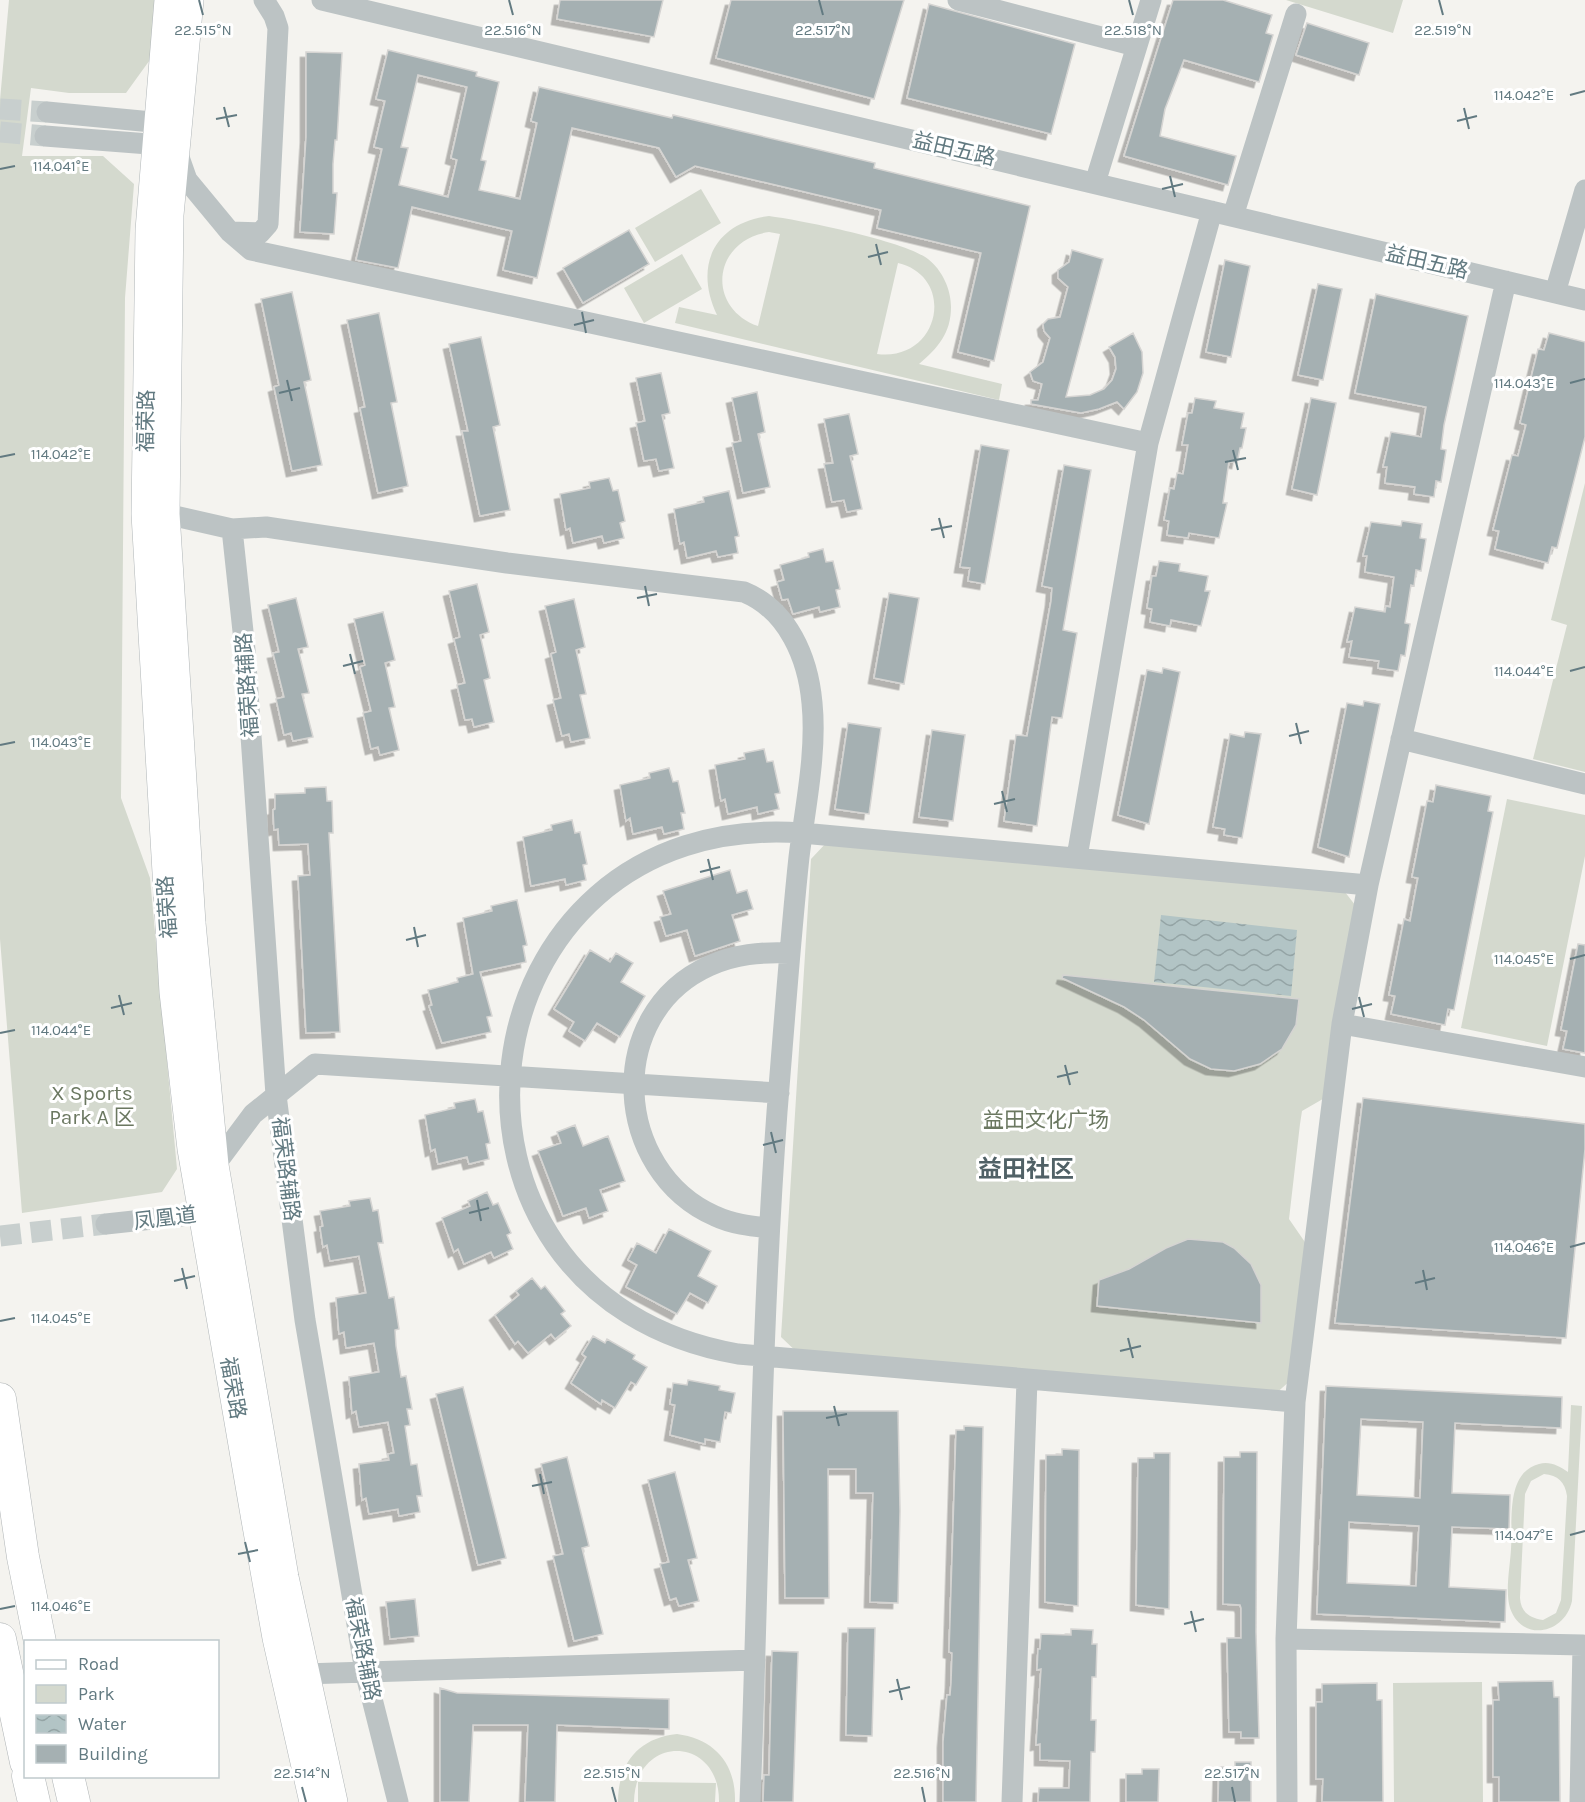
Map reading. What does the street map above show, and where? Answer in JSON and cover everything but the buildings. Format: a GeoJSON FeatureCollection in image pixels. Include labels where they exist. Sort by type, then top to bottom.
{"type":"FeatureCollection","features":[{"type":"Feature","properties":{"kind":"highway"},"geometry":{"type":"LineString","coordinates":[[0,1399],[23,1557],[40,1640]]}},
{"type":"Feature","properties":{"kind":"highway"},"geometry":{"type":"LineString","coordinates":[[0,1639],[24,1753]]}},
{"type":"Feature","properties":{"kind":"highway"},"geometry":{"type":"LineString","coordinates":[[28,1778],[34,1802]]}},
{"type":"Feature","properties":{"kind":"highway"},"geometry":{"type":"LineString","coordinates":[[68,1778],[74,1802]]}},
{"type":"Feature","properties":{"kind":"main road","name":"福荣路"},"geometry":{"type":"LineString","coordinates":[[168,0],[166,134],[170,215],[166,514],[187,860],[215,1165],[213,1212],[276,1638],[313,1802]]}},
{"type":"Feature","properties":{"kind":"main road","name":"福荣路"},"geometry":{"type":"LineString","coordinates":[[190,0],[149,230],[144,514],[173,992],[181,1078],[213,1212],[304,1674],[334,1802]]}},
{"type":"Feature","properties":{"kind":"street"},"geometry":{"type":"LineString","coordinates":[[230,232],[260,233],[268,224],[278,28],[264,0]]}},
{"type":"Feature","properties":{"kind":"street","name":"益田五路"},"geometry":{"type":"LineString","coordinates":[[322,0],[1585,300]]}},
{"type":"Feature","properties":{"kind":"street"},"geometry":{"type":"LineString","coordinates":[[958,0],[1136,46]]}},
{"type":"Feature","properties":{"kind":"street"},"geometry":{"type":"LineString","coordinates":[[1095,183],[1150,0]]}},
{"type":"Feature","properties":{"kind":"street"},"geometry":{"type":"LineString","coordinates":[[1233,216],[1296,14]]}},
{"type":"Feature","properties":{"kind":"street"},"geometry":{"type":"LineString","coordinates":[[47,112],[166,134]]}},
{"type":"Feature","properties":{"kind":"street"},"geometry":{"type":"LineString","coordinates":[[45,136],[166,134]]}},
{"type":"Feature","properties":{"kind":"street"},"geometry":{"type":"LineString","coordinates":[[166,134],[188,180],[230,232],[251,250],[1148,443]]}},
{"type":"Feature","properties":{"kind":"street"},"geometry":{"type":"LineString","coordinates":[[1556,293],[1585,190]]}},
{"type":"Feature","properties":{"kind":"street"},"geometry":{"type":"LineString","coordinates":[[1077,857],[1148,443],[1212,211]]}},
{"type":"Feature","properties":{"kind":"street"},"geometry":{"type":"LineString","coordinates":[[1287,1802],[1286,1638],[1295,1402],[1342,1024],[1368,885],[1506,281]]}},
{"type":"Feature","properties":{"kind":"street"},"geometry":{"type":"LineString","coordinates":[[166,514],[232,529],[266,527],[507,563],[744,592],[759,598],[772,609],[795,639],[809,682],[813,724],[789,953],[769,1228],[750,1802]]}},
{"type":"Feature","properties":{"kind":"street","name":"福荣路辅路"},"geometry":{"type":"LineString","coordinates":[[232,529],[245,650],[276,1095],[306,1320],[365,1671],[398,1802]]}},
{"type":"Feature","properties":{"kind":"street"},"geometry":{"type":"LineString","coordinates":[[1401,739],[1585,784]]}},
{"type":"Feature","properties":{"kind":"street"},"geometry":{"type":"LineString","coordinates":[[1295,1402],[765,1356],[712,1349],[662,1332],[617,1306],[577,1271],[546,1228],[523,1180],[511,1129],[509,1076],[520,1012],[532,982],[567,927],[614,882],[663,853],[717,836],[745,832],[802,833],[1368,885]]}},
{"type":"Feature","properties":{"kind":"street"},"geometry":{"type":"LineString","coordinates":[[769,1228],[741,1225],[715,1216],[692,1203],[670,1185],[654,1163],[642,1138],[635,1111],[633,1084],[637,1055],[647,1028],[663,1004],[683,983],[707,967],[733,957],[762,952],[789,953]]}},
{"type":"Feature","properties":{"kind":"street"},"geometry":{"type":"LineString","coordinates":[[1342,1024],[1585,1067]]}},
{"type":"Feature","properties":{"kind":"street"},"geometry":{"type":"LineString","coordinates":[[215,1165],[254,1114],[315,1064],[779,1093]]}},
{"type":"Feature","properties":{"kind":"street","name":"凤凰道"},"geometry":{"type":"LineString","coordinates":[[106,1224],[213,1212]]}},
{"type":"Feature","properties":{"kind":"street"},"geometry":{"type":"LineString","coordinates":[[1012,1802],[1026,1380]]}},
{"type":"Feature","properties":{"kind":"street"},"geometry":{"type":"LineString","coordinates":[[1286,1638],[1583,1645],[1580,1802]]}},
{"type":"Feature","properties":{"kind":"street"},"geometry":{"type":"LineString","coordinates":[[304,1674],[755,1660]]}},
{"type":"Feature","properties":{"kind":"green space","name":"X Sports Park A 区"},"geometry":{"type":"Polygon","coordinates":[[[9,0],[157,0],[152,57],[126,93],[69,93],[31,88],[22,156],[103,156],[134,184],[125,298],[121,798],[150,878],[177,1169],[162,1192],[22,1213],[0,939],[0,100],[9,0]]]}},
{"type":"Feature","properties":{"kind":"green space"},"geometry":{"type":"Polygon","coordinates":[[[1286,0],[1403,0],[1393,33],[1286,0]]]}},
{"type":"Feature","properties":{"kind":"green space"},"geometry":{"type":"Polygon","coordinates":[[[701,189],[721,223],[655,262],[635,228],[701,189]]]}},
{"type":"Feature","properties":{"kind":"green space"},"geometry":{"type":"Polygon","coordinates":[[[769,216],[827,227],[898,245],[928,259],[941,274],[951,300],[951,307],[946,332],[932,352],[919,364],[1002,384],[999,400],[675,323],[679,307],[717,315],[710,297],[708,280],[713,250],[734,228],[750,220],[769,216]],[[769,232],[750,238],[736,247],[727,260],[723,275],[723,290],[729,304],[741,317],[758,326],[780,234],[769,232]],[[898,263],[877,354],[898,353],[915,345],[927,332],[933,317],[934,300],[928,284],[917,271],[898,263]]]}},
{"type":"Feature","properties":{"kind":"green space"},"geometry":{"type":"Polygon","coordinates":[[[682,254],[702,289],[644,323],[624,288],[682,254]]]}},
{"type":"Feature","properties":{"kind":"green space"},"geometry":{"type":"Polygon","coordinates":[[[1585,483],[1585,772],[1533,759],[1567,625],[1551,620],[1585,483]]]}},
{"type":"Feature","properties":{"kind":"green space"},"geometry":{"type":"Polygon","coordinates":[[[1507,799],[1585,815],[1585,856],[1547,1046],[1461,1028],[1507,799]]]}},
{"type":"Feature","properties":{"kind":"green space","name":"益田文化广场"},"geometry":{"type":"Polygon","coordinates":[[[827,842],[1341,887],[1359,910],[1328,1096],[1302,1111],[1289,1219],[1309,1248],[1291,1380],[1273,1396],[802,1357],[781,1337],[811,859],[827,842]]]}},
{"type":"Feature","properties":{"kind":"green space"},"geometry":{"type":"Polygon","coordinates":[[[1571,1405],[1582,1406],[1572,1601],[1561,1621],[1543,1630],[1533,1630],[1516,1619],[1510,1608],[1508,1587],[1513,1500],[1521,1477],[1528,1469],[1547,1463],[1568,1472],[1571,1405]],[[1544,1474],[1531,1481],[1525,1494],[1520,1598],[1527,1614],[1543,1620],[1556,1613],[1561,1600],[1567,1496],[1560,1480],[1544,1474]]]}},
{"type":"Feature","properties":{"kind":"green space"},"geometry":{"type":"Polygon","coordinates":[[[1482,1682],[1483,1802],[1394,1802],[1393,1683],[1482,1682]]]}},
{"type":"Feature","properties":{"kind":"green space"},"geometry":{"type":"Polygon","coordinates":[[[677,1734],[702,1741],[721,1756],[732,1776],[735,1802],[719,1802],[716,1780],[706,1764],[693,1754],[677,1751],[662,1754],[648,1763],[638,1779],[634,1802],[618,1802],[622,1776],[633,1755],[651,1741],[677,1734]]]}},
{"type":"Feature","properties":{"kind":"green space"},"geometry":{"type":"Polygon","coordinates":[[[638,1782],[716,1783],[715,1802],[638,1802],[638,1782]]]}},
{"type":"Feature","properties":{"kind":"water"},"geometry":{"type":"Polygon","coordinates":[[[1161,915],[1297,930],[1291,996],[1154,982],[1161,915]]]}},
{"type":"Feature","properties":{"kind":"tunnel"},"geometry":{"type":"LineString","coordinates":[[0,109],[47,112]]}},
{"type":"Feature","properties":{"kind":"tunnel"},"geometry":{"type":"LineString","coordinates":[[0,132],[45,136]]}},
{"type":"Feature","properties":{"kind":"tunnel"},"geometry":{"type":"LineString","coordinates":[[0,1236],[106,1224]]}},
{"type":"Feature","properties":{"kind":"district","name":"益田社区"},"geometry":{"type":"Point","coordinates":[1026,1169]}}]}
